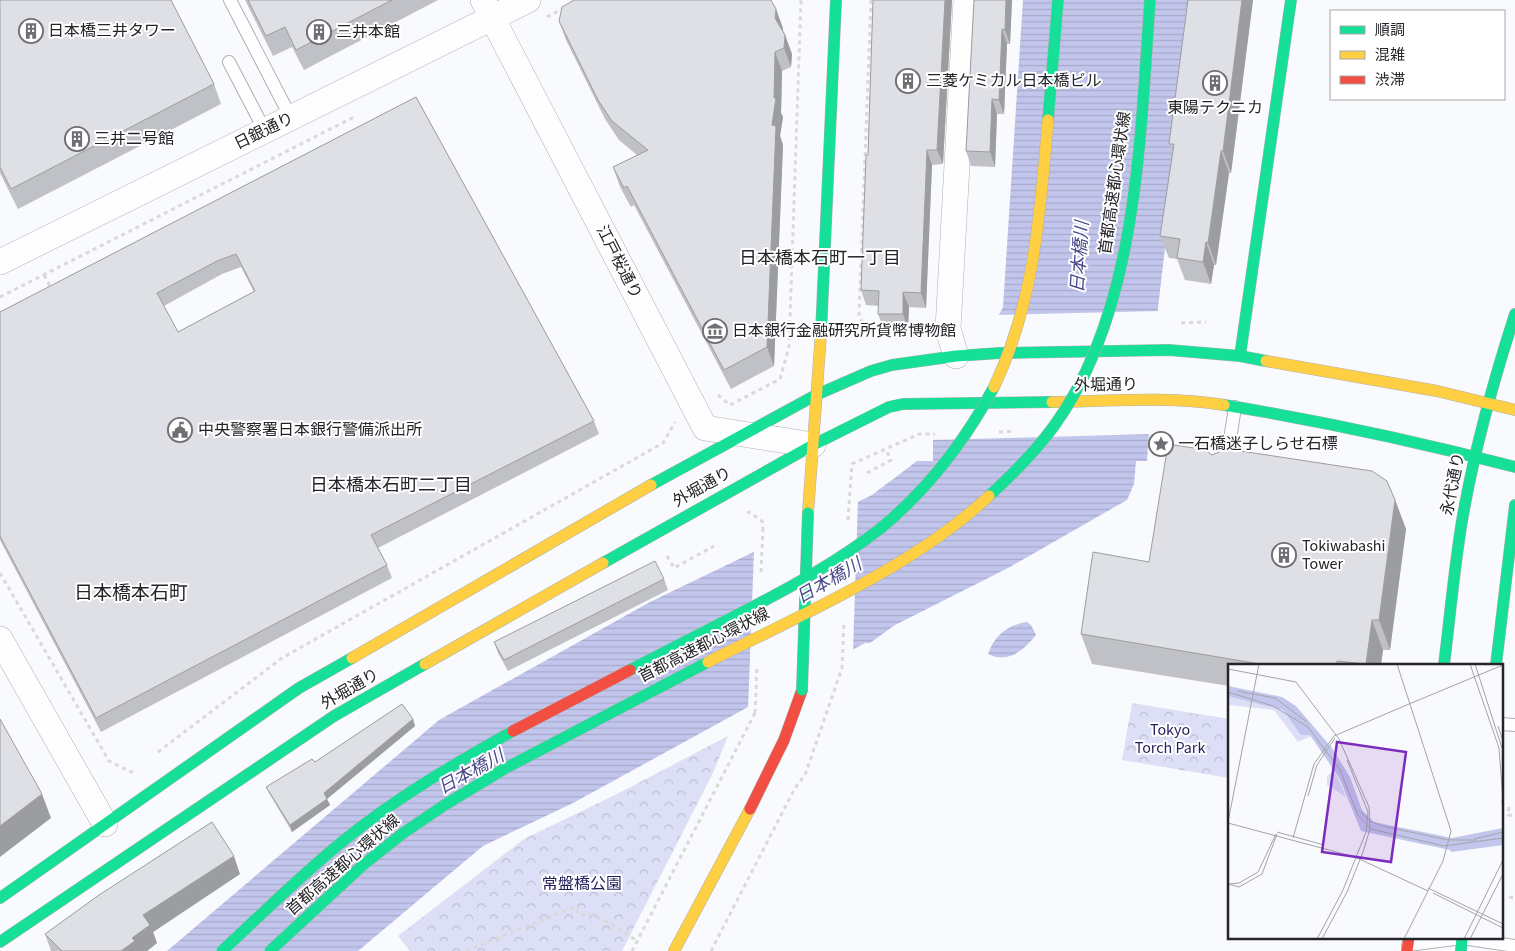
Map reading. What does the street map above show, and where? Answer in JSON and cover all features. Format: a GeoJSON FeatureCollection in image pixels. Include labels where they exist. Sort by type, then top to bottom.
{"type":"FeatureCollection","features":[{"type":"Feature","properties":{"kind":"main road"},"geometry":{"type":"LineString","coordinates":[[674,951],[767,777],[784,740],[802,690],[808,513],[823,303],[836,0]]}},
{"type":"Feature","properties":{"kind":"main road","name":"首都高速都心環状線"},"geometry":{"type":"LineString","coordinates":[[222,951],[344,839],[404,796],[459,762],[569,701],[761,602],[822,567],[878,530],[919,493],[953,452],[992,389],[1014,339],[1024,307],[1031,277],[1041,193],[1058,0]]}},
{"type":"Feature","properties":{"kind":"main road","name":"首都高速都心環状線"},"geometry":{"type":"LineString","coordinates":[[270,951],[363,865],[418,822],[473,787],[620,706],[870,580],[936,538],[994,492],[1018,469],[1040,444],[1071,399],[1092,358],[1114,290],[1123,254],[1132,203],[1150,0]]}},
{"type":"Feature","properties":{"kind":"main road"},"geometry":{"type":"LineString","coordinates":[[1240,356],[1291,0]]}},
{"type":"Feature","properties":{"kind":"main road","name":"永代通り"},"geometry":{"type":"LineString","coordinates":[[1444,664],[1462,522],[1475,456],[1488,404],[1515,314]]}},
{"type":"Feature","properties":{"kind":"main road","name":"外堀通り"},"geometry":{"type":"LineString","coordinates":[[1,896],[299,688],[658,480],[816,395],[870,371],[892,365],[1000,352],[1169,350],[1240,356],[1437,391],[1515,410]]}},
{"type":"Feature","properties":{"kind":"main road","name":"外堀通り"},"geometry":{"type":"LineString","coordinates":[[0,942],[334,716],[700,506],[813,445],[889,407],[903,404],[1162,400],[1207,402],[1414,441],[1515,467]]}},
{"type":"Feature","properties":{"kind":"main road"},"geometry":{"type":"LineString","coordinates":[[1496,664],[1515,505]]}},
{"type":"Feature","properties":{"kind":"main road"},"geometry":{"type":"LineString","coordinates":[[1461,951],[1462,938]]}},
{"type":"Feature","properties":{"kind":"street"},"geometry":{"type":"LineString","coordinates":[[956,356],[948,329],[966,0]]}},
{"type":"Feature","properties":{"kind":"street","name":"日銀通り"},"geometry":{"type":"LineString","coordinates":[[1,260],[291,118],[487,9],[534,10]]}},
{"type":"Feature","properties":{"kind":"street","name":"江戸桜通り"},"geometry":{"type":"LineString","coordinates":[[487,9],[705,428],[813,445]]}},
{"type":"Feature","properties":{"kind":"street"},"geometry":{"type":"LineString","coordinates":[[0,639],[105,824]]}},
{"type":"Feature","properties":{"kind":"lane"},"geometry":{"type":"LineString","coordinates":[[230,0],[291,118]]}},
{"type":"Feature","properties":{"kind":"lane"},"geometry":{"type":"LineString","coordinates":[[229,62],[265,131]]}},
{"type":"Feature","properties":{"kind":"lane"},"geometry":{"type":"LineString","coordinates":[[1224,476],[1235,407]]}},
{"type":"Feature","properties":{"kind":"lane"},"geometry":{"type":"LineString","coordinates":[[1502,724],[1515,725]]}},
{"type":"Feature","properties":{"kind":"lane"},"geometry":{"type":"LineString","coordinates":[[1411,946],[1456,938]]}},
{"type":"Feature","properties":{"kind":"lane"},"geometry":{"type":"LineString","coordinates":[[1468,938],[1515,946]]}},
{"type":"Feature","properties":{"kind":"path"},"geometry":{"type":"LineString","coordinates":[[715,388],[719,396],[730,405],[780,379],[789,347],[801,0]]}},
{"type":"Feature","properties":{"kind":"path"},"geometry":{"type":"LineString","coordinates":[[870,0],[859,316],[870,333],[894,334],[948,329]]}},
{"type":"Feature","properties":{"kind":"path"},"geometry":{"type":"LineString","coordinates":[[534,10],[572,4]]}},
{"type":"Feature","properties":{"kind":"path"},"geometry":{"type":"LineString","coordinates":[[0,297],[362,113]]}},
{"type":"Feature","properties":{"kind":"path"},"geometry":{"type":"LineString","coordinates":[[44,275],[52,290]]}},
{"type":"Feature","properties":{"kind":"path"},"geometry":{"type":"LineString","coordinates":[[903,325],[914,325],[914,332]]}},
{"type":"Feature","properties":{"kind":"path"},"geometry":{"type":"LineString","coordinates":[[155,754],[282,658],[663,443],[676,419]]}},
{"type":"Feature","properties":{"kind":"path"},"geometry":{"type":"LineString","coordinates":[[849,495],[852,464],[919,434]]}},
{"type":"Feature","properties":{"kind":"path"},"geometry":{"type":"LineString","coordinates":[[867,473],[891,460],[886,449]]}},
{"type":"Feature","properties":{"kind":"path"},"geometry":{"type":"LineString","coordinates":[[740,517],[749,512],[762,520],[763,528]]}},
{"type":"Feature","properties":{"kind":"path"},"geometry":{"type":"LineString","coordinates":[[667,556],[674,568],[714,546]]}},
{"type":"Feature","properties":{"kind":"path"},"geometry":{"type":"LineString","coordinates":[[0,573],[109,761],[131,772],[139,766]]}},
{"type":"Feature","properties":{"kind":"path"},"geometry":{"type":"LineString","coordinates":[[710,951],[795,788],[805,775],[842,668]]}},
{"type":"Feature","properties":{"kind":"path"},"geometry":{"type":"LineString","coordinates":[[632,951],[755,713]]}},
{"type":"Feature","properties":{"kind":"path"},"geometry":{"type":"LineString","coordinates":[[1510,807],[1508,815],[1515,816]]}},
{"type":"Feature","properties":{"kind":"path"},"geometry":{"type":"LineString","coordinates":[[1509,897],[1515,898]]}},
{"type":"Feature","properties":{"kind":"path"},"geometry":{"type":"LineString","coordinates":[[466,951],[574,907],[580,915],[594,915],[637,941]]}},
{"type":"Feature","properties":{"kind":"green space","name":"Tokyo Torch Park"},"geometry":{"type":"Polygon","coordinates":[[[1132,703],[1228,719],[1228,778],[1122,760],[1132,703]]]}},
{"type":"Feature","properties":{"kind":"green space","name":"常盤橋公園"},"geometry":{"type":"Polygon","coordinates":[[[728,736],[713,773],[622,951],[410,951],[398,936],[524,839],[623,791],[728,736]]]}},
{"type":"Feature","properties":{"kind":"water","name":"日本橋川"},"geometry":{"type":"Polygon","coordinates":[[[1023,0],[1194,0],[1158,308],[1147,461],[1136,461],[1134,484],[1127,500],[1008,568],[895,625],[870,643],[865,643],[573,803],[483,846],[358,951],[167,951],[439,720],[650,602],[872,495],[917,461],[933,461],[933,438],[959,393],[1003,307],[1023,0]]]}},
{"type":"Feature","properties":{"kind":"water"},"geometry":{"type":"Polygon","coordinates":[[[1027,622],[1031,625],[1036,635],[1020,651],[1009,657],[1002,658],[988,654],[1002,632],[1020,623],[1027,622]]]}},
{"type":"Feature","properties":{"kind":"pier"},"geometry":{"type":"Polygon","coordinates":[[[1161,311],[1153,434],[931,440],[996,315],[1161,311]]]}},
{"type":"Feature","properties":{"kind":"pier"},"geometry":{"type":"Polygon","coordinates":[[[858,500],[853,652],[748,710],[754,550],[858,500]]]}},
{"type":"Feature","properties":{"kind":"building","name":"三井二号館"},"geometry":{"type":"Polygon","coordinates":[[[0,0],[171,0],[214,84],[11,189],[0,167],[0,0]]]}},
{"type":"Feature","properties":{"kind":"building"},"geometry":{"type":"Polygon","coordinates":[[[248,0],[392,0],[296,50],[285,27],[266,36],[248,0]]]}},
{"type":"Feature","properties":{"kind":"building"},"geometry":{"type":"Polygon","coordinates":[[[574,0],[771,0],[776,9],[775,18],[785,35],[784,48],[775,52],[774,98],[776,98],[772,125],[776,126],[767,347],[724,370],[627,186],[624,188],[613,167],[648,150],[612,121],[598,100],[559,21],[562,7],[574,0]]]}},
{"type":"Feature","properties":{"kind":"building"},"geometry":{"type":"Polygon","coordinates":[[[873,0],[945,0],[937,150],[927,150],[921,293],[903,292],[903,314],[878,314],[879,291],[861,290],[873,0]]]}},
{"type":"Feature","properties":{"kind":"building"},"geometry":{"type":"Polygon","coordinates":[[[974,0],[1006,0],[1005,30],[1002,29],[999,100],[992,99],[990,152],[966,151],[974,0]]]}},
{"type":"Feature","properties":{"kind":"building"},"geometry":{"type":"Polygon","coordinates":[[[1188,0],[1242,0],[1223,151],[1221,151],[1208,243],[1206,242],[1203,262],[1177,258],[1180,239],[1160,236],[1174,144],[1169,144],[1188,0]]]}},
{"type":"Feature","properties":{"kind":"building"},"geometry":{"type":"Polygon","coordinates":[[[416,97],[594,421],[371,535],[387,565],[96,718],[0,536],[0,312],[416,97]],[[236,254],[217,261],[157,293],[178,332],[255,291],[236,254]]]}},
{"type":"Feature","properties":{"kind":"building","name":"Tokiwabashi Tower"},"geometry":{"type":"Polygon","coordinates":[[[1168,444],[1193,448],[1194,444],[1205,445],[1208,452],[1212,455],[1219,452],[1221,448],[1372,471],[1387,481],[1395,500],[1379,620],[1372,620],[1366,664],[1337,661],[1337,664],[1260,664],[1081,634],[1093,552],[1149,562],[1168,444]]]}},
{"type":"Feature","properties":{"kind":"building"},"geometry":{"type":"Polygon","coordinates":[[[655,561],[664,579],[504,660],[494,642],[655,561]]]}},
{"type":"Feature","properties":{"kind":"building"},"geometry":{"type":"Polygon","coordinates":[[[402,704],[413,719],[324,793],[327,799],[290,825],[266,787],[312,759],[315,762],[402,704]]]}},
{"type":"Feature","properties":{"kind":"building"},"geometry":{"type":"Polygon","coordinates":[[[0,719],[42,794],[0,826],[0,719]]]}},
{"type":"Feature","properties":{"kind":"building"},"geometry":{"type":"Polygon","coordinates":[[[212,822],[234,856],[143,915],[150,925],[132,938],[135,941],[121,951],[62,951],[45,934],[99,895],[212,822]]]}},
{"type":"Feature","properties":{"kind":"traffic: fast"},"geometry":{"type":"LineString","coordinates":[[821,333],[836,0]]}},
{"type":"Feature","properties":{"kind":"traffic: fast"},"geometry":{"type":"LineString","coordinates":[[1048,120],[1058,0]]}},
{"type":"Feature","properties":{"kind":"traffic: fast"},"geometry":{"type":"LineString","coordinates":[[989,496],[1039,445],[1054,426],[1082,380],[1103,330],[1119,277],[1130,221],[1143,108],[1150,0]]}},
{"type":"Feature","properties":{"kind":"traffic: fast"},"geometry":{"type":"LineString","coordinates":[[1240,356],[1291,0]]}},
{"type":"Feature","properties":{"kind":"traffic: fast"},"geometry":{"type":"LineString","coordinates":[[1444,664],[1462,521],[1472,469],[1499,365],[1515,314]]}},
{"type":"Feature","properties":{"kind":"traffic: fast"},"geometry":{"type":"LineString","coordinates":[[651,485],[816,395],[871,371],[892,365],[956,356],[1000,353],[1169,350],[1240,356],[1266,361]]}},
{"type":"Feature","properties":{"kind":"traffic: fast"},"geometry":{"type":"LineString","coordinates":[[630,670],[795,584],[848,552],[881,528],[914,497],[944,463],[971,426],[994,387]]}},
{"type":"Feature","properties":{"kind":"traffic: fast"},"geometry":{"type":"LineString","coordinates":[[603,563],[813,445],[889,407],[903,404],[1052,402]]}},
{"type":"Feature","properties":{"kind":"traffic: fast"},"geometry":{"type":"LineString","coordinates":[[1224,405],[1370,433],[1515,467]]}},
{"type":"Feature","properties":{"kind":"traffic: fast"},"geometry":{"type":"LineString","coordinates":[[1496,664],[1515,505]]}},
{"type":"Feature","properties":{"kind":"traffic: fast"},"geometry":{"type":"LineString","coordinates":[[802,690],[808,513]]}},
{"type":"Feature","properties":{"kind":"traffic: fast"},"geometry":{"type":"LineString","coordinates":[[0,898],[299,688],[352,658]]}},
{"type":"Feature","properties":{"kind":"traffic: fast"},"geometry":{"type":"LineString","coordinates":[[270,951],[363,865],[402,834],[443,806],[504,769],[708,662]]}},
{"type":"Feature","properties":{"kind":"traffic: fast"},"geometry":{"type":"LineString","coordinates":[[0,942],[334,716],[425,664]]}},
{"type":"Feature","properties":{"kind":"traffic: fast"},"geometry":{"type":"LineString","coordinates":[[222,951],[312,867],[363,825],[426,782],[513,731]]}},
{"type":"Feature","properties":{"kind":"traffic: fast"},"geometry":{"type":"LineString","coordinates":[[1461,951],[1462,938]]}},
{"type":"Feature","properties":{"kind":"traffic: slow"},"geometry":{"type":"LineString","coordinates":[[994,387],[1008,355],[1027,289],[1038,223],[1048,120]]}},
{"type":"Feature","properties":{"kind":"traffic: slow"},"geometry":{"type":"LineString","coordinates":[[808,513],[821,333]]}},
{"type":"Feature","properties":{"kind":"traffic: slow"},"geometry":{"type":"LineString","coordinates":[[1266,361],[1437,391],[1515,410]]}},
{"type":"Feature","properties":{"kind":"traffic: slow"},"geometry":{"type":"LineString","coordinates":[[1052,402],[1160,400],[1224,405]]}},
{"type":"Feature","properties":{"kind":"traffic: slow"},"geometry":{"type":"LineString","coordinates":[[352,658],[651,485]]}},
{"type":"Feature","properties":{"kind":"traffic: slow"},"geometry":{"type":"LineString","coordinates":[[708,662],[891,568],[959,522],[989,496]]}},
{"type":"Feature","properties":{"kind":"traffic: slow"},"geometry":{"type":"LineString","coordinates":[[425,664],[603,563]]}},
{"type":"Feature","properties":{"kind":"traffic: slow"},"geometry":{"type":"LineString","coordinates":[[674,951],[750,809]]}},
{"type":"Feature","properties":{"kind":"traffic: jam"},"geometry":{"type":"LineString","coordinates":[[513,731],[630,670]]}},
{"type":"Feature","properties":{"kind":"traffic: jam"},"geometry":{"type":"LineString","coordinates":[[750,809],[784,740],[802,690]]}},
{"type":"Feature","properties":{"kind":"traffic: jam"},"geometry":{"type":"LineString","coordinates":[[1407,951],[1409,938]]}},
{"type":"Feature","properties":{"kind":"place","name":"日本橋三井タワー"},"geometry":{"type":"Point","coordinates":[31,31]}},
{"type":"Feature","properties":{"kind":"place","name":"三井本館"},"geometry":{"type":"Point","coordinates":[319,32]}},
{"type":"Feature","properties":{"kind":"place","name":"三菱ケミカル日本橋ビル"},"geometry":{"type":"Point","coordinates":[908,81]}},
{"type":"Feature","properties":{"kind":"place","name":"東陽テクニカ"},"geometry":{"type":"Point","coordinates":[1215,83]}},
{"type":"Feature","properties":{"kind":"place","name":"三井二号館"},"geometry":{"type":"Point","coordinates":[77,139]}},
{"type":"Feature","properties":{"kind":"place","name":"日本銀行金融研究所貨幣博物館"},"geometry":{"type":"Point","coordinates":[715,331]}},
{"type":"Feature","properties":{"kind":"place","name":"中央警察署日本銀行警備派出所"},"geometry":{"type":"Point","coordinates":[180,430]}},
{"type":"Feature","properties":{"kind":"place","name":"一石橋迷子しらせ石標"},"geometry":{"type":"Point","coordinates":[1161,444]}},
{"type":"Feature","properties":{"kind":"place","name":"Tokiwabashi Tower"},"geometry":{"type":"Point","coordinates":[1284,555]}},
{"type":"Feature","properties":{"kind":"district","name":"日本橋本石町一丁目"},"geometry":{"type":"Point","coordinates":[820,258]}},
{"type":"Feature","properties":{"kind":"district","name":"日本橋本石町二丁目"},"geometry":{"type":"Point","coordinates":[391,485]}},
{"type":"Feature","properties":{"kind":"district","name":"日本橋本石町"},"geometry":{"type":"Point","coordinates":[131,593]}}]}
